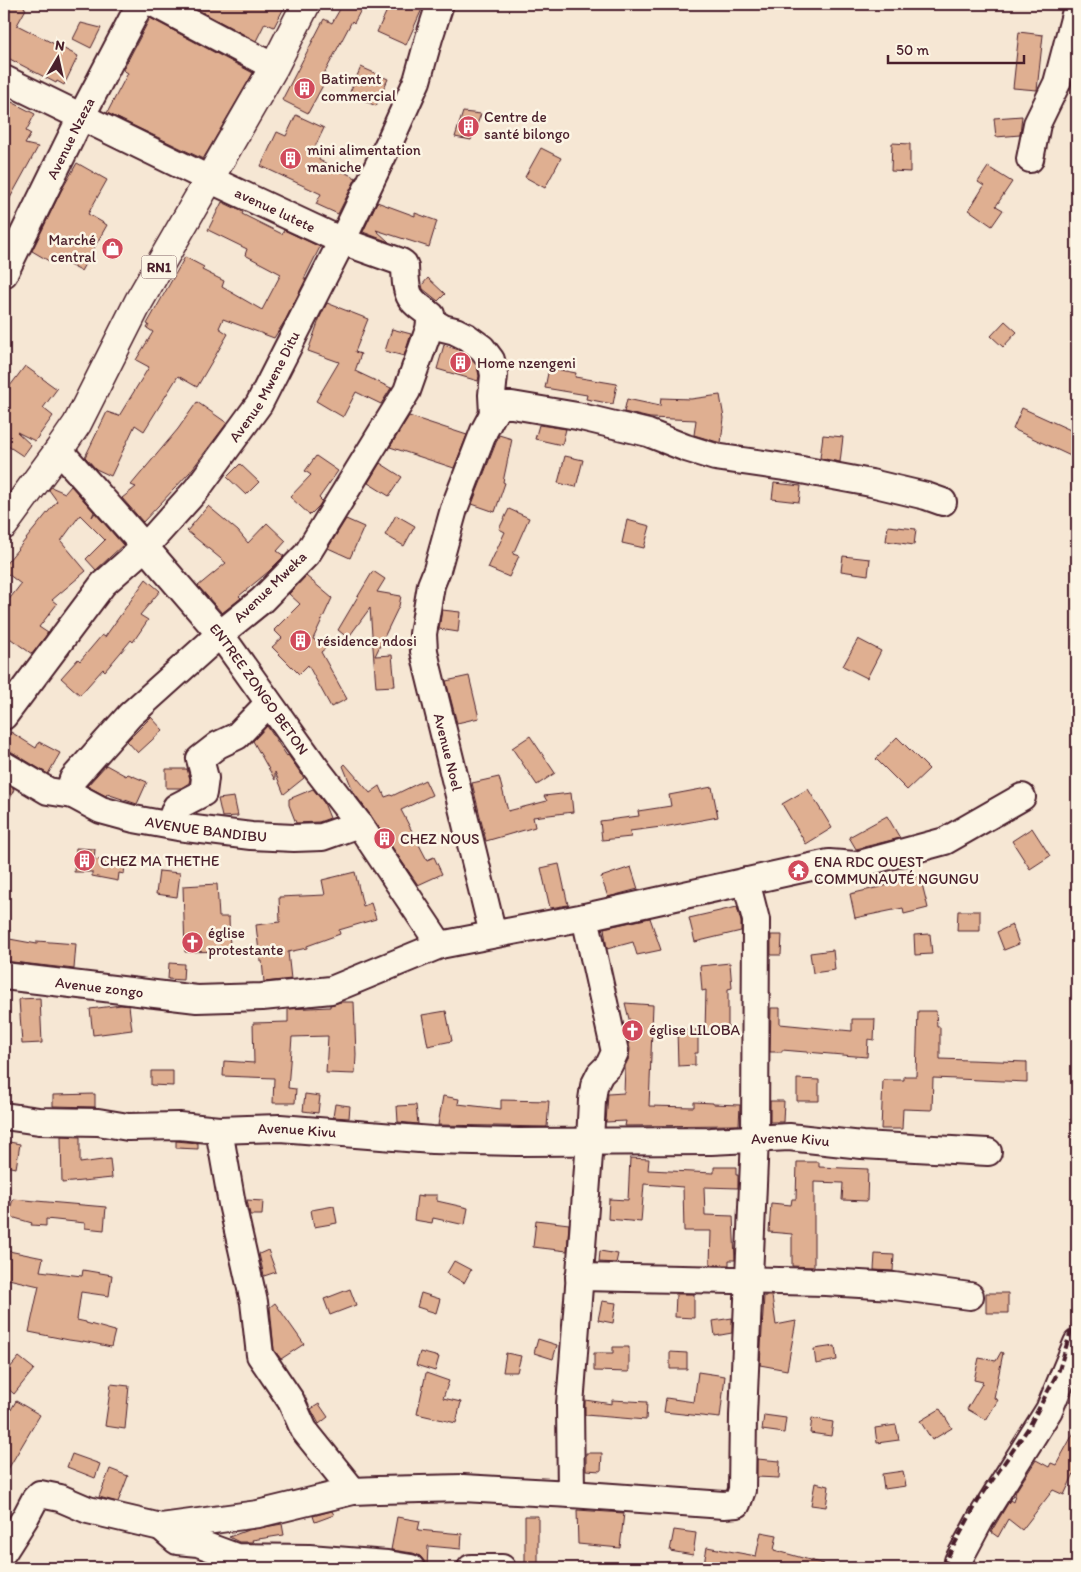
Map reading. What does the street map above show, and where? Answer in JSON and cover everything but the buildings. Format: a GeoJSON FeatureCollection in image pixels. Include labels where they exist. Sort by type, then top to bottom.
{"type":"FeatureCollection","features":[{"type":"Feature","properties":{"kind":"highway","name":"RN1"},"geometry":{"type":"LineString","coordinates":[[4,526],[77,424],[139,301],[274,67],[306,4]]}},
{"type":"Feature","properties":{"kind":"street","name":"Avenue Nzeza"},"geometry":{"type":"LineString","coordinates":[[4,274],[81,117],[140,4]]}},
{"type":"Feature","properties":{"kind":"street"},"geometry":{"type":"LineString","coordinates":[[156,4],[274,67]]}},
{"type":"Feature","properties":{"kind":"street","name":"Avenue Mwene Ditu"},"geometry":{"type":"LineString","coordinates":[[4,716],[103,584],[146,547],[197,489],[259,404],[342,241],[389,143],[417,81],[440,4]]}},
{"type":"Feature","properties":{"kind":"street"},"geometry":{"type":"LineString","coordinates":[[1030,159],[1037,124],[1057,83],[1077,7]]}},
{"type":"Feature","properties":{"kind":"street","name":"avenue lutete"},"geometry":{"type":"LineString","coordinates":[[4,79],[209,180],[342,241],[404,264],[408,296],[420,308],[431,315],[430,325]]}},
{"type":"Feature","properties":{"kind":"street"},"geometry":{"type":"LineString","coordinates":[[430,325],[455,331],[467,337],[482,348],[491,360],[494,375],[493,414]]}},
{"type":"Feature","properties":{"kind":"street","name":"Avenue Mweka"},"geometry":{"type":"LineString","coordinates":[[73,787],[130,715],[220,634],[262,600],[307,554],[407,391],[430,325]]}},
{"type":"Feature","properties":{"kind":"street"},"geometry":{"type":"LineString","coordinates":[[493,414],[501,405],[512,405],[576,416],[648,433],[715,457],[871,483],[944,502]]}},
{"type":"Feature","properties":{"kind":"street","name":"Avenue Noel"},"geometry":{"type":"LineString","coordinates":[[493,414],[484,431],[454,509],[431,585],[423,634],[424,650],[493,934]]}},
{"type":"Feature","properties":{"kind":"street","name":"ENTREE ZONGO BETON"},"geometry":{"type":"LineString","coordinates":[[60,450],[220,634],[315,767],[359,824],[440,945]]}},
{"type":"Feature","properties":{"kind":"street"},"geometry":{"type":"LineString","coordinates":[[169,826],[176,806],[203,792],[205,778],[200,759],[218,745],[237,736],[264,708],[266,699]]}},
{"type":"Feature","properties":{"kind":"street","name":"AVENUE BANDIBU"},"geometry":{"type":"LineString","coordinates":[[4,765],[48,790],[73,787],[101,810],[169,826],[251,836],[294,838],[322,837],[359,824]]}},
{"type":"Feature","properties":{"kind":"street","name":"Avenue zongo"},"geometry":{"type":"LineString","coordinates":[[4,976],[197,999],[262,997],[331,990],[440,945],[584,917],[829,863],[856,866],[944,840],[1022,797]]}},
{"type":"Feature","properties":{"kind":"street"},"geometry":{"type":"LineString","coordinates":[[4,1551],[35,1499],[40,1494],[60,1498],[88,1510],[161,1527],[258,1514],[353,1490],[464,1488],[724,1505],[737,1504],[742,1490],[743,1416],[755,1138],[756,920],[746,881]]}},
{"type":"Feature","properties":{"kind":"street"},"geometry":{"type":"LineString","coordinates":[[571,1494],[570,1405],[592,1100],[594,1086],[600,1074],[609,1065],[615,1052],[584,917]]}},
{"type":"Feature","properties":{"kind":"street","name":"Avenue Kivu"},"geometry":{"type":"LineString","coordinates":[[4,1116],[39,1121],[98,1122],[128,1127],[179,1126],[219,1130],[280,1128],[432,1140],[518,1142],[711,1141],[789,1138],[862,1145],[988,1152]]}},
{"type":"Feature","properties":{"kind":"street"},"geometry":{"type":"LineString","coordinates":[[219,1130],[232,1204],[254,1302],[260,1355],[291,1402],[304,1430],[353,1490]]}},
{"type":"Feature","properties":{"kind":"street"},"geometry":{"type":"LineString","coordinates":[[579,1277],[750,1282],[826,1282],[894,1286],[970,1296]]}},
{"type":"Feature","properties":{"kind":"street"},"geometry":{"type":"LineString","coordinates":[[957,1568],[958,1561],[980,1520],[1049,1410],[1077,1343]]}},
{"type":"Feature","properties":{"kind":"street"},"geometry":{"type":"LineString","coordinates":[[161,1527],[177,1541],[198,1543],[236,1557],[309,1558],[412,1568]]}},
{"type":"Feature","properties":{"kind":"street"},"geometry":{"type":"LineString","coordinates":[[471,1568],[502,1568]]}},
{"type":"Feature","properties":{"kind":"railway"},"geometry":{"type":"LineString","coordinates":[[1077,692],[1075,742],[1077,757]]}},
{"type":"Feature","properties":{"kind":"railway"},"geometry":{"type":"LineString","coordinates":[[944,1568],[947,1558],[978,1501],[1029,1427],[1059,1370],[1077,1311]]}},
{"type":"Feature","properties":{"kind":"place","name":"Batiment commercial"},"geometry":{"type":"Point","coordinates":[305,88]}},
{"type":"Feature","properties":{"kind":"place","name":"Centre de santé bilongo"},"geometry":{"type":"Point","coordinates":[468,126]}},
{"type":"Feature","properties":{"kind":"place","name":"mini alimentation maniche"},"geometry":{"type":"Point","coordinates":[291,159]}},
{"type":"Feature","properties":{"kind":"place","name":"Marché central"},"geometry":{"type":"Point","coordinates":[112,249]}},
{"type":"Feature","properties":{"kind":"place","name":"Home nzengeni"},"geometry":{"type":"Point","coordinates":[461,363]}},
{"type":"Feature","properties":{"kind":"place","name":"résidence ndosi"},"geometry":{"type":"Point","coordinates":[301,641]}},
{"type":"Feature","properties":{"kind":"place","name":"CHEZ NOUS"},"geometry":{"type":"Point","coordinates":[384,839]}},
{"type":"Feature","properties":{"kind":"place","name":"CHEZ MA THETHE"},"geometry":{"type":"Point","coordinates":[84,861]}},
{"type":"Feature","properties":{"kind":"place","name":"ENA RDC OUEST COMMUNAUTÉ NGUNGU"},"geometry":{"type":"Point","coordinates":[798,871]}},
{"type":"Feature","properties":{"kind":"place","name":"église protestante"},"geometry":{"type":"Point","coordinates":[192,942]}},
{"type":"Feature","properties":{"kind":"place","name":"église LILOBA"},"geometry":{"type":"Point","coordinates":[633,1030]}}]}
